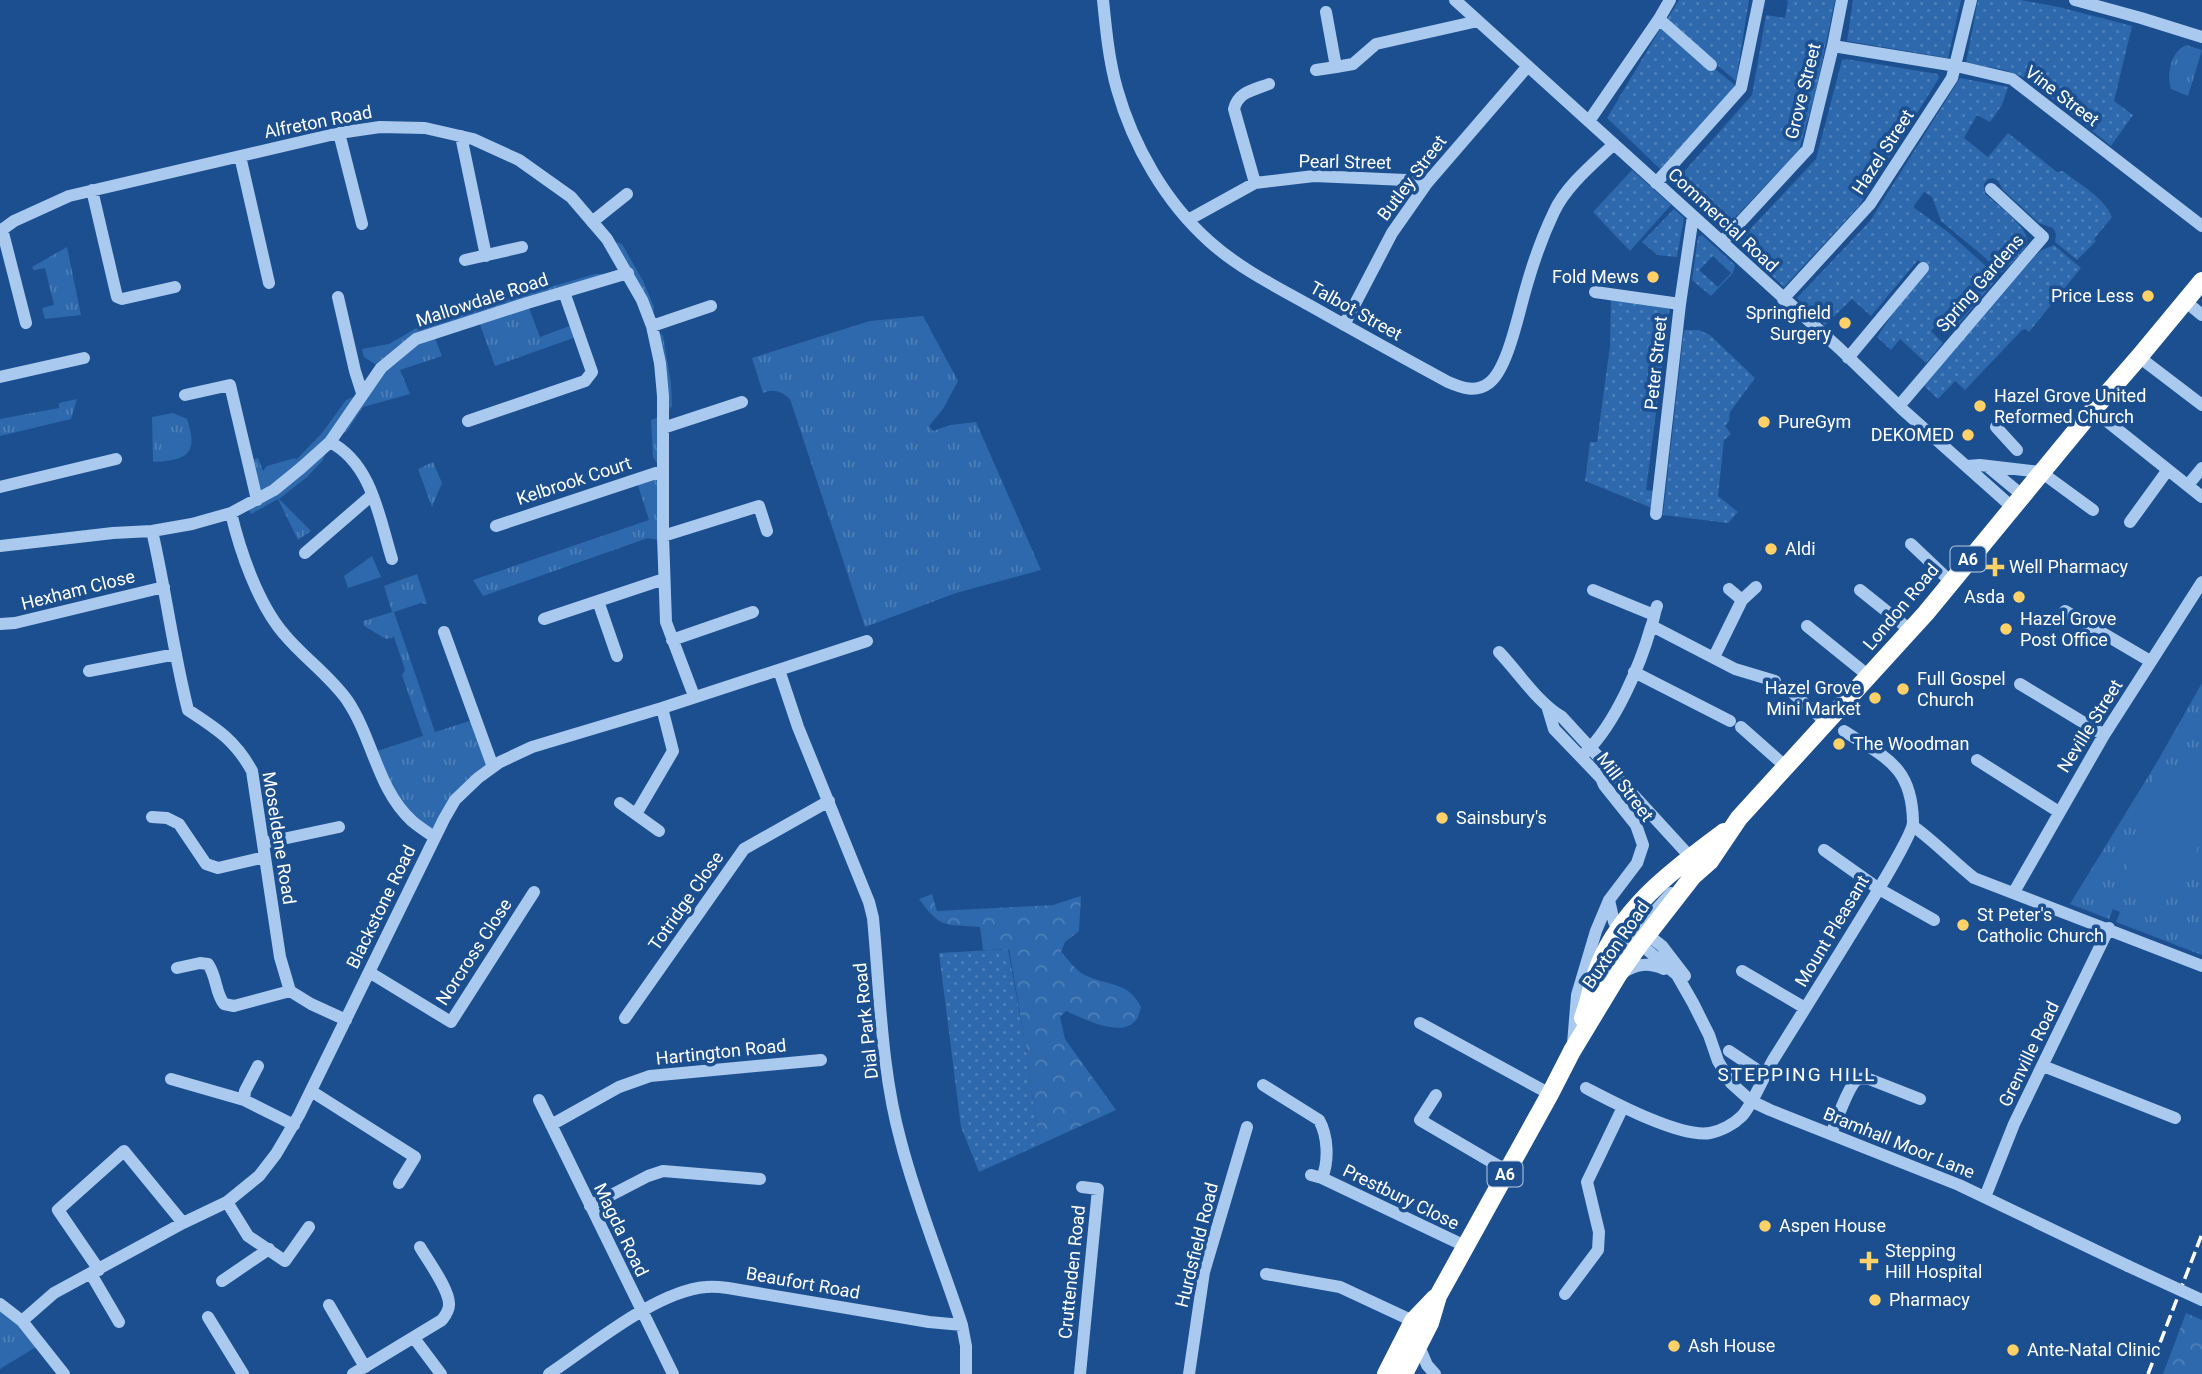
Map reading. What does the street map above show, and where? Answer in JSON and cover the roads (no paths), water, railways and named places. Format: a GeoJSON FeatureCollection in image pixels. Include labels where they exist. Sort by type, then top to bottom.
{"type":"FeatureCollection","features":[{"type":"Feature","properties":{"kind":"highway","name":"London Road"},"geometry":{"type":"LineString","coordinates":[[1695,867],[1785,766],[1870,677],[1936,601],[2202,281]]}},
{"type":"Feature","properties":{"kind":"highway","name":"Buxton Road"},"geometry":{"type":"LineString","coordinates":[[1404,1374],[1430,1324],[1438,1296],[1572,1051],[1618,975],[1635,936],[1642,898],[1695,867]]}},
{"type":"Feature","properties":{"kind":"highway","name":"Buxton Road"},"geometry":{"type":"LineString","coordinates":[[1572,1051],[1602,958],[1635,936],[1695,867]]}},
{"type":"Feature","properties":{"kind":"highway","name":"Buxton Road"},"geometry":{"type":"LineString","coordinates":[[1386,1374],[1413,1321],[1438,1296]]}},
{"type":"Feature","properties":{"kind":"street","name":"Talbot Street"},"geometry":{"type":"LineString","coordinates":[[1103,0],[1117,88],[1128,122],[1157,179],[1188,220],[1232,260],[1344,325],[1464,389],[1489,383],[1496,375],[1508,349],[1539,248],[1555,209],[1567,192],[1614,144]]}},
{"type":"Feature","properties":{"kind":"street","name":"Commercial Road"},"geometry":{"type":"LineString","coordinates":[[1455,0],[1899,406],[1967,466],[2017,501]]}},
{"type":"Feature","properties":{"kind":"street"},"geometry":{"type":"LineString","coordinates":[[1589,121],[1670,0]]}},
{"type":"Feature","properties":{"kind":"street"},"geometry":{"type":"LineString","coordinates":[[1656,183],[1741,88],[1759,0]]}},
{"type":"Feature","properties":{"kind":"street","name":"Grove Street"},"geometry":{"type":"LineString","coordinates":[[1722,242],[1808,149],[1842,0]]}},
{"type":"Feature","properties":{"kind":"street","name":"Hazel Street"},"geometry":{"type":"LineString","coordinates":[[1783,299],[1870,204],[1952,78],[1972,0]]}},
{"type":"Feature","properties":{"kind":"street"},"geometry":{"type":"LineString","coordinates":[[2075,0],[2202,37]]}},
{"type":"Feature","properties":{"kind":"street"},"geometry":{"type":"LineString","coordinates":[[1326,12],[1336,67]]}},
{"type":"Feature","properties":{"kind":"street"},"geometry":{"type":"LineString","coordinates":[[1659,19],[1711,65]]}},
{"type":"Feature","properties":{"kind":"street"},"geometry":{"type":"LineString","coordinates":[[1315,69],[1353,64],[1376,44],[1478,21]]}},
{"type":"Feature","properties":{"kind":"street","name":"Vine Street"},"geometry":{"type":"LineString","coordinates":[[1833,46],[1956,66],[2012,79],[2202,226]]}},
{"type":"Feature","properties":{"kind":"street","name":"Butley Street"},"geometry":{"type":"LineString","coordinates":[[1344,325],[1392,233],[1427,183],[1528,66]]}},
{"type":"Feature","properties":{"kind":"street"},"geometry":{"type":"LineString","coordinates":[[1255,183],[1234,109],[1236,99],[1269,84]]}},
{"type":"Feature","properties":{"kind":"street","name":"Alfreton Road"},"geometry":{"type":"LineString","coordinates":[[1,230],[47,204],[92,190],[339,133],[391,127],[425,128],[473,139],[519,160],[571,197],[607,239],[642,300],[652,326],[662,382],[666,622],[694,696]]}},
{"type":"Feature","properties":{"kind":"street"},"geometry":{"type":"LineString","coordinates":[[339,133],[362,224]]}},
{"type":"Feature","properties":{"kind":"street"},"geometry":{"type":"LineString","coordinates":[[461,136],[486,256]]}},
{"type":"Feature","properties":{"kind":"street"},"geometry":{"type":"LineString","coordinates":[[240,156],[269,283]]}},
{"type":"Feature","properties":{"kind":"street","name":"Pearl Street"},"geometry":{"type":"LineString","coordinates":[[1188,220],[1255,183],[1314,176],[1427,183]]}},
{"type":"Feature","properties":{"kind":"street","name":"Spring Gardens"},"geometry":{"type":"LineString","coordinates":[[1899,406],[2043,237],[1991,189]]}},
{"type":"Feature","properties":{"kind":"street"},"geometry":{"type":"LineString","coordinates":[[92,190],[117,298],[175,287]]}},
{"type":"Feature","properties":{"kind":"street"},"geometry":{"type":"LineString","coordinates":[[592,222],[627,194]]}},
{"type":"Feature","properties":{"kind":"street","name":"Peter Street"},"geometry":{"type":"LineString","coordinates":[[1657,514],[1680,304],[1693,216]]}},
{"type":"Feature","properties":{"kind":"street"},"geometry":{"type":"LineString","coordinates":[[1,230],[26,323]]}},
{"type":"Feature","properties":{"kind":"street"},"geometry":{"type":"LineString","coordinates":[[465,260],[522,247]]}},
{"type":"Feature","properties":{"kind":"street"},"geometry":{"type":"LineString","coordinates":[[1849,358],[1923,268]]}},
{"type":"Feature","properties":{"kind":"street","name":"Mallowdale Road"},"geometry":{"type":"LineString","coordinates":[[0,546],[152,531],[231,513],[274,490],[330,442],[381,368],[416,340],[628,273]]}},
{"type":"Feature","properties":{"kind":"street"},"geometry":{"type":"LineString","coordinates":[[468,421],[585,381],[593,372],[564,292]]}},
{"type":"Feature","properties":{"kind":"street"},"geometry":{"type":"LineString","coordinates":[[1595,292],[1680,304]]}},
{"type":"Feature","properties":{"kind":"street"},"geometry":{"type":"LineString","coordinates":[[338,297],[362,393]]}},
{"type":"Feature","properties":{"kind":"street"},"geometry":{"type":"LineString","coordinates":[[2185,301],[2202,315]]}},
{"type":"Feature","properties":{"kind":"street"},"geometry":{"type":"LineString","coordinates":[[652,326],[711,306]]}},
{"type":"Feature","properties":{"kind":"street"},"geometry":{"type":"LineString","coordinates":[[2139,357],[2202,404]]}},
{"type":"Feature","properties":{"kind":"street"},"geometry":{"type":"LineString","coordinates":[[0,377],[84,358]]}},
{"type":"Feature","properties":{"kind":"street"},"geometry":{"type":"LineString","coordinates":[[185,396],[230,385],[257,500]]}},
{"type":"Feature","properties":{"kind":"street"},"geometry":{"type":"LineString","coordinates":[[663,428],[742,402]]}},
{"type":"Feature","properties":{"kind":"street"},"geometry":{"type":"LineString","coordinates":[[2093,410],[2202,497]]}},
{"type":"Feature","properties":{"kind":"street"},"geometry":{"type":"LineString","coordinates":[[1996,427],[2017,450]]}},
{"type":"Feature","properties":{"kind":"street"},"geometry":{"type":"LineString","coordinates":[[330,442],[343,449],[368,483],[391,559]]}},
{"type":"Feature","properties":{"kind":"street"},"geometry":{"type":"LineString","coordinates":[[0,487],[116,459]]}},
{"type":"Feature","properties":{"kind":"street"},"geometry":{"type":"LineString","coordinates":[[1967,466],[2041,472],[2093,510]]}},
{"type":"Feature","properties":{"kind":"street"},"geometry":{"type":"LineString","coordinates":[[1986,466],[2017,501]]}},
{"type":"Feature","properties":{"kind":"street"},"geometry":{"type":"LineString","coordinates":[[2188,485],[2202,468]]}},
{"type":"Feature","properties":{"kind":"street","name":"Kelbrook Court"},"geometry":{"type":"LineString","coordinates":[[496,526],[662,471]]}},
{"type":"Feature","properties":{"kind":"street"},"geometry":{"type":"LineString","coordinates":[[2130,522],[2167,471]]}},
{"type":"Feature","properties":{"kind":"street"},"geometry":{"type":"LineString","coordinates":[[305,553],[372,495]]}},
{"type":"Feature","properties":{"kind":"street"},"geometry":{"type":"LineString","coordinates":[[663,536],[759,506],[767,531]]}},
{"type":"Feature","properties":{"kind":"street"},"geometry":{"type":"LineString","coordinates":[[231,513],[237,537],[259,593],[271,615],[283,633],[347,700],[392,796],[412,821],[434,837]]}},
{"type":"Feature","properties":{"kind":"street","name":"Moseldene Road"},"geometry":{"type":"LineString","coordinates":[[152,531],[188,710],[216,729],[241,752],[252,771],[280,957],[290,992]]}},
{"type":"Feature","properties":{"kind":"street"},"geometry":{"type":"LineString","coordinates":[[1911,544],[1950,581]]}},
{"type":"Feature","properties":{"kind":"street"},"geometry":{"type":"LineString","coordinates":[[544,619],[664,579]]}},
{"type":"Feature","properties":{"kind":"street","name":"Neville Street"},"geometry":{"type":"LineString","coordinates":[[2014,892],[2104,734],[2202,582]]}},
{"type":"Feature","properties":{"kind":"street","name":"Hexham Close"},"geometry":{"type":"LineString","coordinates":[[0,624],[15,623],[164,587]]}},
{"type":"Feature","properties":{"kind":"street"},"geometry":{"type":"LineString","coordinates":[[1714,657],[1742,600],[1756,587]]}},
{"type":"Feature","properties":{"kind":"street"},"geometry":{"type":"LineString","coordinates":[[1729,589],[1742,600]]}},
{"type":"Feature","properties":{"kind":"street"},"geometry":{"type":"LineString","coordinates":[[1592,590],[1654,616],[1735,669],[1781,684],[1827,723]]}},
{"type":"Feature","properties":{"kind":"street"},"geometry":{"type":"LineString","coordinates":[[1860,590],[1910,630]]}},
{"type":"Feature","properties":{"kind":"street"},"geometry":{"type":"LineString","coordinates":[[597,601],[617,656]]}},
{"type":"Feature","properties":{"kind":"street"},"geometry":{"type":"LineString","coordinates":[[2066,611],[2150,661]]}},
{"type":"Feature","properties":{"kind":"street"},"geometry":{"type":"LineString","coordinates":[[672,640],[753,612]]}},
{"type":"Feature","properties":{"kind":"street"},"geometry":{"type":"LineString","coordinates":[[1586,753],[1616,713],[1654,616]]}},
{"type":"Feature","properties":{"kind":"street"},"geometry":{"type":"LineString","coordinates":[[1807,626],[1870,677]]}},
{"type":"Feature","properties":{"kind":"street"},"geometry":{"type":"LineString","coordinates":[[444,632],[493,767]]}},
{"type":"Feature","properties":{"kind":"street","name":"Blackstone Road"},"geometry":{"type":"LineString","coordinates":[[22,1321],[54,1293],[227,1202],[259,1176],[276,1154],[311,1091],[434,837],[455,800],[478,778],[532,747],[662,708],[867,640]]}},
{"type":"Feature","properties":{"kind":"street","name":"Mill Street"},"geometry":{"type":"LineString","coordinates":[[1499,652],[1520,673],[1548,709],[1562,717],[1604,785],[1636,825],[1642,840],[1642,851],[1637,863],[1609,900],[1596,931],[1577,995],[1572,1051]]}},
{"type":"Feature","properties":{"kind":"street"},"geometry":{"type":"LineString","coordinates":[[89,671],[176,654]]}},
{"type":"Feature","properties":{"kind":"street","name":"Dial Park Road"},"geometry":{"type":"LineString","coordinates":[[779,670],[798,727],[869,902],[873,918],[892,1103],[901,1142],[962,1325],[966,1346],[966,1374]]}},
{"type":"Feature","properties":{"kind":"street"},"geometry":{"type":"LineString","coordinates":[[1634,672],[1735,724],[1785,766]]}},
{"type":"Feature","properties":{"kind":"street"},"geometry":{"type":"LineString","coordinates":[[2020,684],[2104,734]]}},
{"type":"Feature","properties":{"kind":"street"},"geometry":{"type":"LineString","coordinates":[[636,814],[673,751],[662,708]]}},
{"type":"Feature","properties":{"kind":"street"},"geometry":{"type":"LineString","coordinates":[[1844,731],[1887,758],[1901,773],[1910,789],[1913,826],[1931,838],[1974,878],[2202,966]]}},
{"type":"Feature","properties":{"kind":"street","name":"Mill Street"},"geometry":{"type":"LineString","coordinates":[[1586,753],[1695,867]]}},
{"type":"Feature","properties":{"kind":"street"},"geometry":{"type":"LineString","coordinates":[[1977,760],[2059,812]]}},
{"type":"Feature","properties":{"kind":"street","name":"Totridge Close"},"geometry":{"type":"LineString","coordinates":[[625,1018],[744,849],[829,801]]}},
{"type":"Feature","properties":{"kind":"street"},"geometry":{"type":"LineString","coordinates":[[620,803],[659,831]]}},
{"type":"Feature","properties":{"kind":"street"},"geometry":{"type":"LineString","coordinates":[[152,817],[167,818],[180,824],[206,864],[218,868],[265,857]]}},
{"type":"Feature","properties":{"kind":"street","name":"Mount Pleasant"},"geometry":{"type":"LineString","coordinates":[[1751,1101],[1879,889],[1913,826]]}},
{"type":"Feature","properties":{"kind":"street"},"geometry":{"type":"LineString","coordinates":[[264,843],[339,827]]}},
{"type":"Feature","properties":{"kind":"street"},"geometry":{"type":"LineString","coordinates":[[1824,850],[1879,889],[1934,920]]}},
{"type":"Feature","properties":{"kind":"street","name":"Norcross Close"},"geometry":{"type":"LineString","coordinates":[[369,972],[451,1022],[534,892]]}},
{"type":"Feature","properties":{"kind":"street"},"geometry":{"type":"LineString","coordinates":[[1586,1088],[1623,1107],[1690,1133],[1710,1133],[1730,1125],[1743,1115],[1751,1101],[1731,1083],[1718,1061],[1709,1035],[1677,975],[1635,936],[1612,919],[1609,900]]}},
{"type":"Feature","properties":{"kind":"street","name":"Grenville Road"},"geometry":{"type":"LineString","coordinates":[[1984,1197],[2014,1124],[2109,929]]}},
{"type":"Feature","properties":{"kind":"street"},"geometry":{"type":"LineString","coordinates":[[1635,936],[1662,946],[1687,979],[1693,1003]]}},
{"type":"Feature","properties":{"kind":"street"},"geometry":{"type":"LineString","coordinates":[[177,968],[208,964],[214,972],[218,996],[224,1004],[234,1006],[290,992],[346,1020]]}},
{"type":"Feature","properties":{"kind":"street"},"geometry":{"type":"LineString","coordinates":[[1618,975],[1632,967],[1650,964],[1677,975]]}},
{"type":"Feature","properties":{"kind":"street"},"geometry":{"type":"LineString","coordinates":[[1742,971],[1805,1008]]}},
{"type":"Feature","properties":{"kind":"street"},"geometry":{"type":"LineString","coordinates":[[1420,1023],[1550,1094]]}},
{"type":"Feature","properties":{"kind":"street"},"geometry":{"type":"LineString","coordinates":[[1729,1051],[1765,1074]]}},
{"type":"Feature","properties":{"kind":"street","name":"Hartington Road"},"geometry":{"type":"LineString","coordinates":[[551,1125],[619,1087],[650,1076],[822,1060]]}},
{"type":"Feature","properties":{"kind":"street"},"geometry":{"type":"LineString","coordinates":[[244,1100],[245,1091],[258,1066]]}},
{"type":"Feature","properties":{"kind":"street"},"geometry":{"type":"LineString","coordinates":[[2043,1066],[2175,1118]]}},
{"type":"Feature","properties":{"kind":"street"},"geometry":{"type":"LineString","coordinates":[[171,1079],[244,1100],[293,1125]]}},
{"type":"Feature","properties":{"kind":"street"},"geometry":{"type":"LineString","coordinates":[[1831,1134],[1851,1088],[1861,1079],[1869,1079],[1920,1099]]}},
{"type":"Feature","properties":{"kind":"street","name":"Prestbury Close"},"geometry":{"type":"LineString","coordinates":[[1263,1085],[1318,1119],[1324,1129],[1326,1168],[1316,1176],[1465,1247]]}},
{"type":"Feature","properties":{"kind":"street"},"geometry":{"type":"LineString","coordinates":[[311,1091],[415,1157],[399,1183]]}},
{"type":"Feature","properties":{"kind":"street"},"geometry":{"type":"LineString","coordinates":[[1436,1095],[1420,1120],[1507,1171]]}},
{"type":"Feature","properties":{"kind":"street","name":"Magda Road"},"geometry":{"type":"LineString","coordinates":[[539,1100],[673,1374]]}},
{"type":"Feature","properties":{"kind":"street","name":"Bramhall Moor Lane"},"geometry":{"type":"LineString","coordinates":[[1751,1101],[1984,1197],[2202,1300]]}},
{"type":"Feature","properties":{"kind":"street"},"geometry":{"type":"LineString","coordinates":[[1565,1294],[1598,1250],[1599,1232],[1587,1182],[1623,1107]]}},
{"type":"Feature","properties":{"kind":"street","name":"Hurdsfield Road"},"geometry":{"type":"LineString","coordinates":[[1189,1374],[1205,1272],[1247,1127]]}},
{"type":"Feature","properties":{"kind":"street"},"geometry":{"type":"LineString","coordinates":[[119,1322],[95,1272],[58,1210],[124,1151],[183,1223]]}},
{"type":"Feature","properties":{"kind":"street"},"geometry":{"type":"LineString","coordinates":[[590,1206],[663,1171],[760,1179]]}},
{"type":"Feature","properties":{"kind":"street","name":"Cruttenden Road"},"geometry":{"type":"LineString","coordinates":[[1080,1374],[1098,1189],[1082,1187]]}},
{"type":"Feature","properties":{"kind":"street"},"geometry":{"type":"LineString","coordinates":[[227,1202],[248,1236],[285,1261],[309,1227]]}},
{"type":"Feature","properties":{"kind":"street"},"geometry":{"type":"LineString","coordinates":[[353,1374],[442,1320],[450,1307],[446,1290],[421,1247]]}},
{"type":"Feature","properties":{"kind":"street"},"geometry":{"type":"LineString","coordinates":[[222,1281],[269,1249]]}},
{"type":"Feature","properties":{"kind":"street"},"geometry":{"type":"LineString","coordinates":[[1266,1274],[1340,1287],[1413,1321]]}},
{"type":"Feature","properties":{"kind":"street","name":"Beaufort Road"},"geometry":{"type":"LineString","coordinates":[[549,1374],[663,1299],[707,1286],[962,1325]]}},
{"type":"Feature","properties":{"kind":"street"},"geometry":{"type":"LineString","coordinates":[[0,1304],[22,1321],[64,1374]]}},
{"type":"Feature","properties":{"kind":"street"},"geometry":{"type":"LineString","coordinates":[[329,1305],[365,1367]]}},
{"type":"Feature","properties":{"kind":"street"},"geometry":{"type":"LineString","coordinates":[[208,1317],[214,1334],[243,1374]]}},
{"type":"Feature","properties":{"kind":"street"},"geometry":{"type":"LineString","coordinates":[[414,1338],[441,1374]]}},
{"type":"Feature","properties":{"kind":"street"},"geometry":{"type":"LineString","coordinates":[[1419,1346],[1427,1365],[1435,1374]]}},
{"type":"Feature","properties":{"kind":"railway"},"geometry":{"type":"LineString","coordinates":[[2148,1374],[2202,1234]]}},
{"type":"Feature","properties":{"kind":"place","name":"Fold Mews"},"geometry":{"type":"Point","coordinates":[1653,277]}},
{"type":"Feature","properties":{"kind":"place","name":"Price Less"},"geometry":{"type":"Point","coordinates":[2148,296]}},
{"type":"Feature","properties":{"kind":"place","name":"Springfield Surgery"},"geometry":{"type":"Point","coordinates":[1845,323]}},
{"type":"Feature","properties":{"kind":"place","name":"Hazel Grove United Reformed Church"},"geometry":{"type":"Point","coordinates":[1980,406]}},
{"type":"Feature","properties":{"kind":"place","name":"PureGym"},"geometry":{"type":"Point","coordinates":[1764,422]}},
{"type":"Feature","properties":{"kind":"place","name":"DEKOMED"},"geometry":{"type":"Point","coordinates":[1968,435]}},
{"type":"Feature","properties":{"kind":"place","name":"Aldi"},"geometry":{"type":"Point","coordinates":[1771,549]}},
{"type":"Feature","properties":{"kind":"place","name":"Well Pharmacy"},"geometry":{"type":"Point","coordinates":[1995,567]}},
{"type":"Feature","properties":{"kind":"place","name":"Asda"},"geometry":{"type":"Point","coordinates":[2019,597]}},
{"type":"Feature","properties":{"kind":"place","name":"Hazel Grove Post Office"},"geometry":{"type":"Point","coordinates":[2006,629]}},
{"type":"Feature","properties":{"kind":"place","name":"Full Gospel Church"},"geometry":{"type":"Point","coordinates":[1903,689]}},
{"type":"Feature","properties":{"kind":"place","name":"Hazel Grove Mini Market"},"geometry":{"type":"Point","coordinates":[1875,698]}},
{"type":"Feature","properties":{"kind":"place","name":"The Woodman"},"geometry":{"type":"Point","coordinates":[1839,744]}},
{"type":"Feature","properties":{"kind":"place","name":"Sainsbury's"},"geometry":{"type":"Point","coordinates":[1442,818]}},
{"type":"Feature","properties":{"kind":"place","name":"St Peter's Catholic Church"},"geometry":{"type":"Point","coordinates":[1963,925]}},
{"type":"Feature","properties":{"kind":"place","name":"Aspen House"},"geometry":{"type":"Point","coordinates":[1765,1226]}},
{"type":"Feature","properties":{"kind":"place","name":"Stepping Hill Hospital"},"geometry":{"type":"Point","coordinates":[1869,1261]}},
{"type":"Feature","properties":{"kind":"place","name":"Pharmacy"},"geometry":{"type":"Point","coordinates":[1875,1300]}},
{"type":"Feature","properties":{"kind":"place","name":"Ash House"},"geometry":{"type":"Point","coordinates":[1674,1346]}},
{"type":"Feature","properties":{"kind":"place","name":"Ante-Natal Clinic"},"geometry":{"type":"Point","coordinates":[2013,1350]}},
{"type":"Feature","properties":{"kind":"district","name":"STEPPING HILL"},"geometry":{"type":"Point","coordinates":[1797,1074]}}]}
